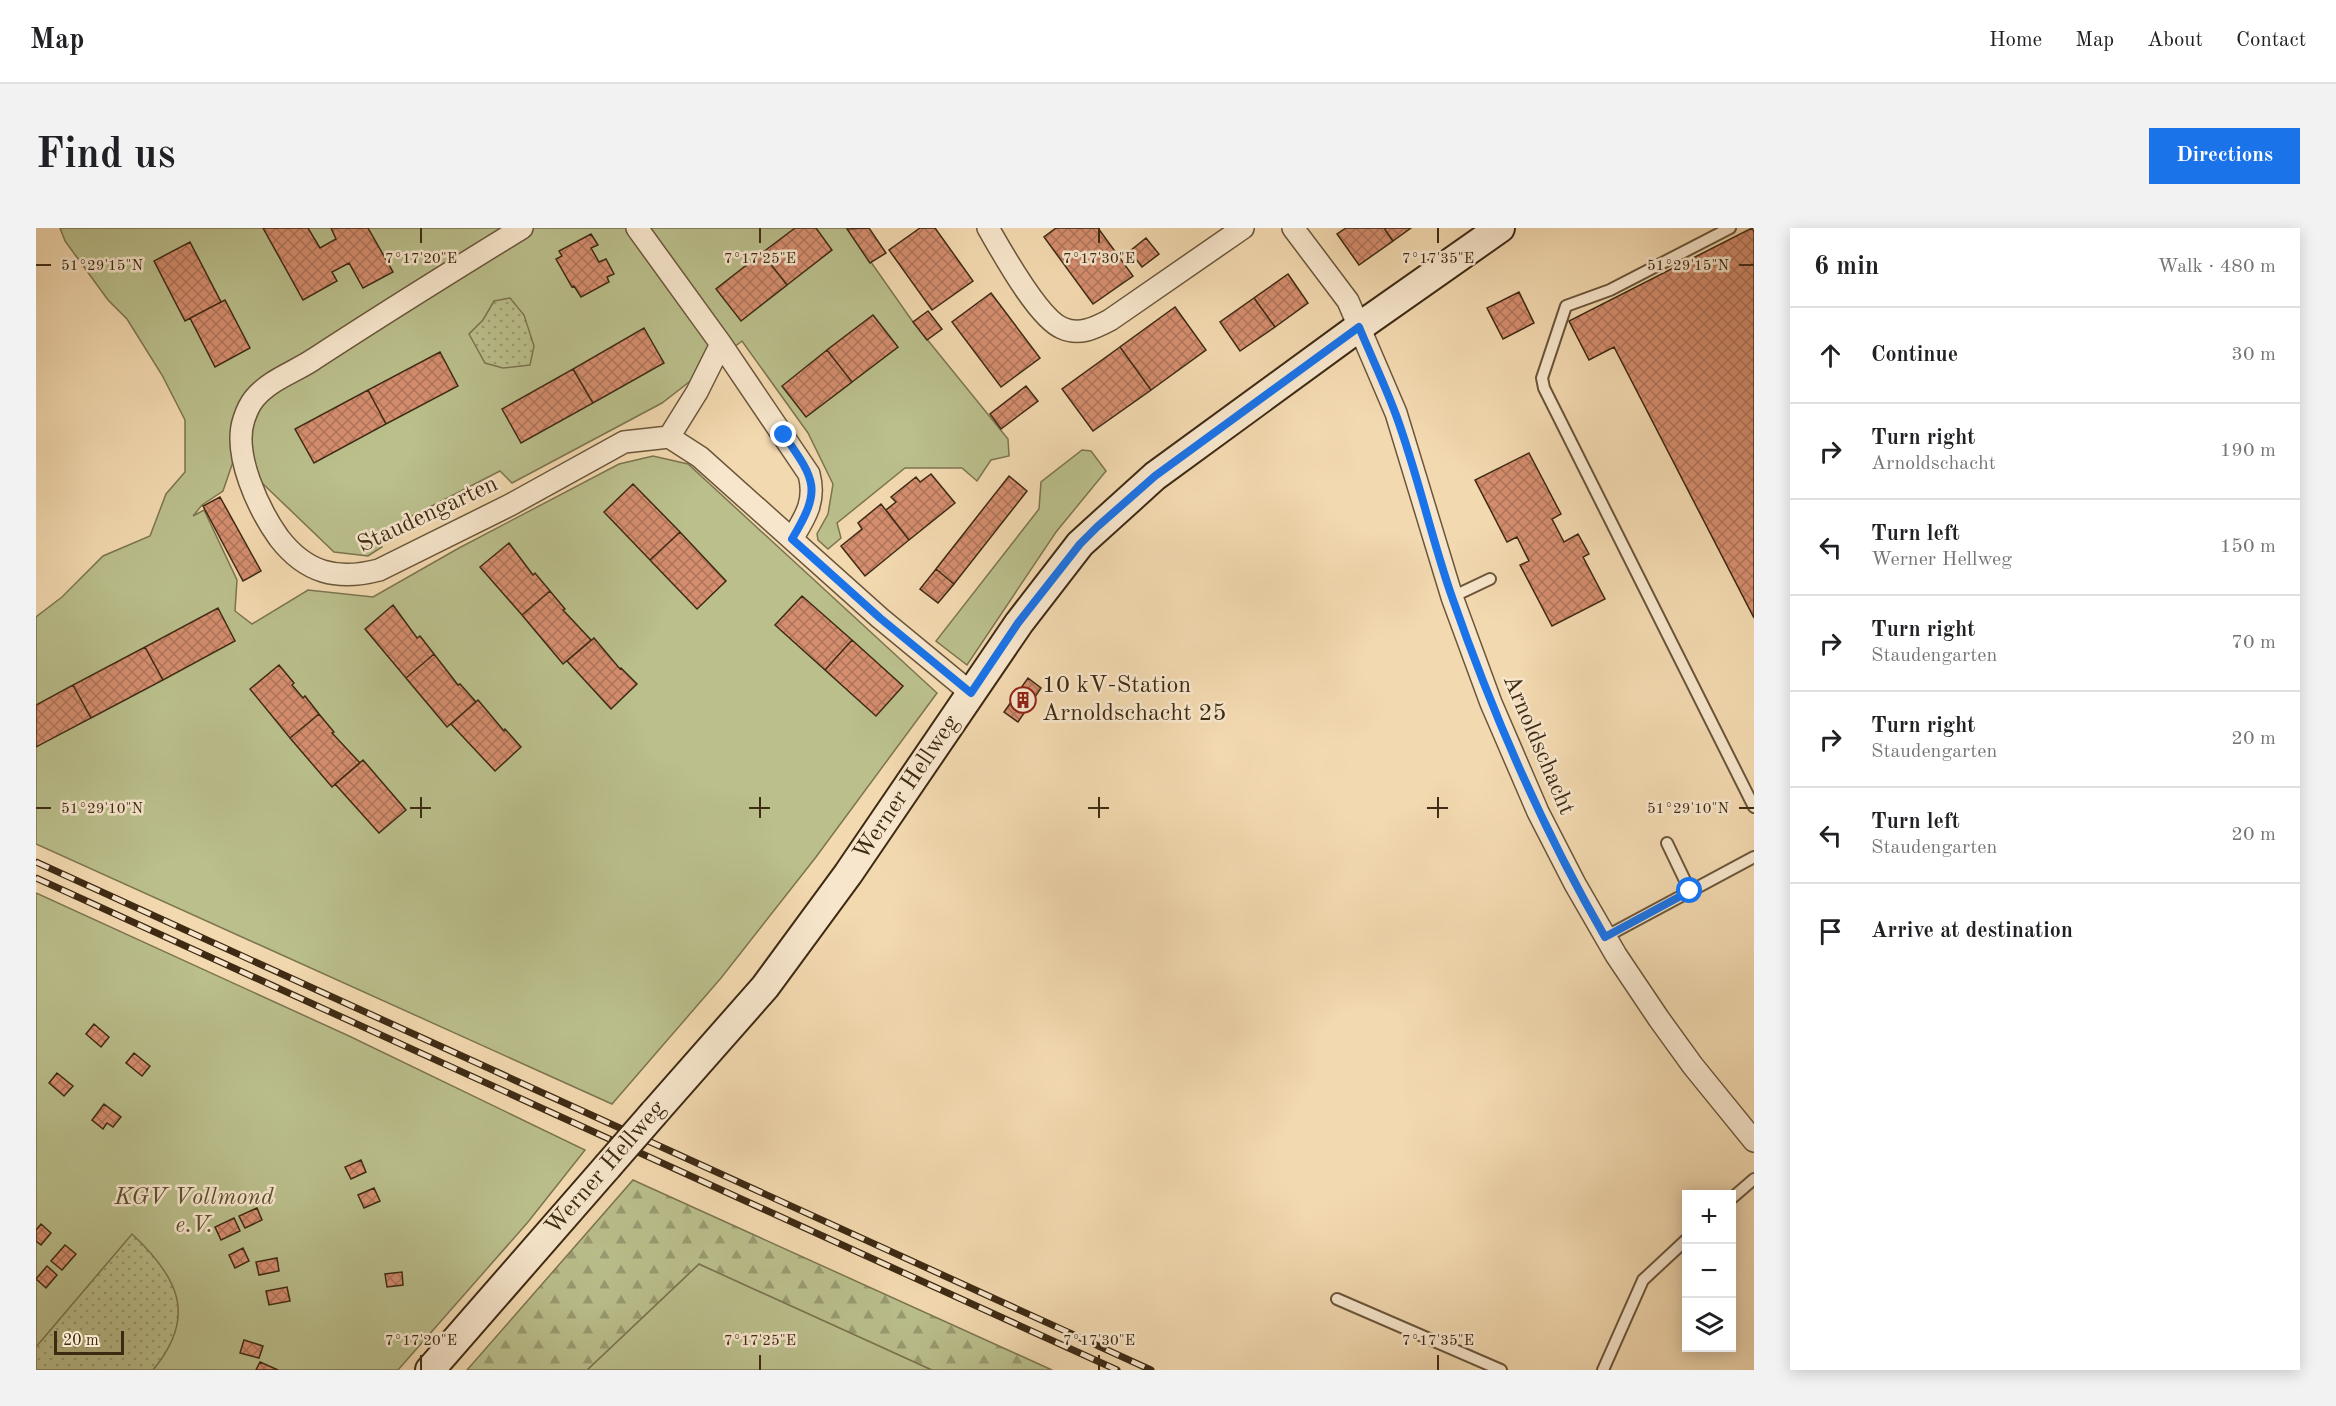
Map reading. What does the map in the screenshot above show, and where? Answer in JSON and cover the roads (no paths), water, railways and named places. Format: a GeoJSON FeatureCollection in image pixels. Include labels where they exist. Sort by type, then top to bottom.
{"type":"FeatureCollection","features":[{"type":"Feature","properties":{"kind":"main road","name":"Werner Hellweg"},"geometry":{"type":"LineString","coordinates":[[430,1370],[765,987],[848,874],[1018,623],[1080,544],[1155,476],[1359,327],[1500,228]]}},
{"type":"Feature","properties":{"kind":"street","name":"Staudengarten"},"geometry":{"type":"LineString","coordinates":[[522,228],[370,321],[312,361],[275,382],[254,399],[242,424],[241,450],[248,479],[276,534],[289,550],[305,564],[314,568],[342,575],[370,573],[404,559],[510,505],[624,442],[669,437]]}},
{"type":"Feature","properties":{"kind":"street"},"geometry":{"type":"LineString","coordinates":[[637,228],[721,344],[809,474],[813,490],[807,514],[792,539]]}},
{"type":"Feature","properties":{"kind":"street"},"geometry":{"type":"LineString","coordinates":[[988,228],[1047,319],[1064,330],[1091,331],[1243,228]]}},
{"type":"Feature","properties":{"kind":"street","name":"Arnoldschacht"},"geometry":{"type":"LineString","coordinates":[[1293,228],[1348,301],[1396,413],[1452,597],[1491,703],[1538,812],[1605,937],[1659,1020],[1753,1138]]}},
{"type":"Feature","properties":{"kind":"street"},"geometry":{"type":"LineString","coordinates":[[721,344],[697,392],[669,437],[700,457],[880,618],[971,693]]}},
{"type":"Feature","properties":{"kind":"lane"},"geometry":{"type":"LineString","coordinates":[[1730,228],[1610,290],[1566,306],[1542,378],[1544,388],[1754,807]]}},
{"type":"Feature","properties":{"kind":"lane"},"geometry":{"type":"LineString","coordinates":[[1452,597],[1490,579]]}},
{"type":"Feature","properties":{"kind":"lane"},"geometry":{"type":"LineString","coordinates":[[1666,843],[1690,891]]}},
{"type":"Feature","properties":{"kind":"lane"},"geometry":{"type":"LineString","coordinates":[[1605,937],[1754,857]]}},
{"type":"Feature","properties":{"kind":"lane"},"geometry":{"type":"LineString","coordinates":[[1736,1194],[1754,1179]]}},
{"type":"Feature","properties":{"kind":"lane"},"geometry":{"type":"LineString","coordinates":[[1603,1370],[1643,1280],[1682,1244]]}},
{"type":"Feature","properties":{"kind":"lane"},"geometry":{"type":"LineString","coordinates":[[1337,1299],[1501,1370]]}},
{"type":"Feature","properties":{"kind":"railway"},"geometry":{"type":"LineString","coordinates":[[36,862],[1151,1370]]}},
{"type":"Feature","properties":{"kind":"railway"},"geometry":{"type":"LineString","coordinates":[[36,878],[1117,1370]]}},
{"type":"Feature","properties":{"kind":"place","name":"10 kV-Station Arnoldschacht 25"},"geometry":{"type":"Point","coordinates":[1023,700]}},
{"type":"Feature","properties":{"kind":"park label","name":"KGV Vollmond e.V."},"geometry":{"type":"Point","coordinates":[194,1212]}}]}
